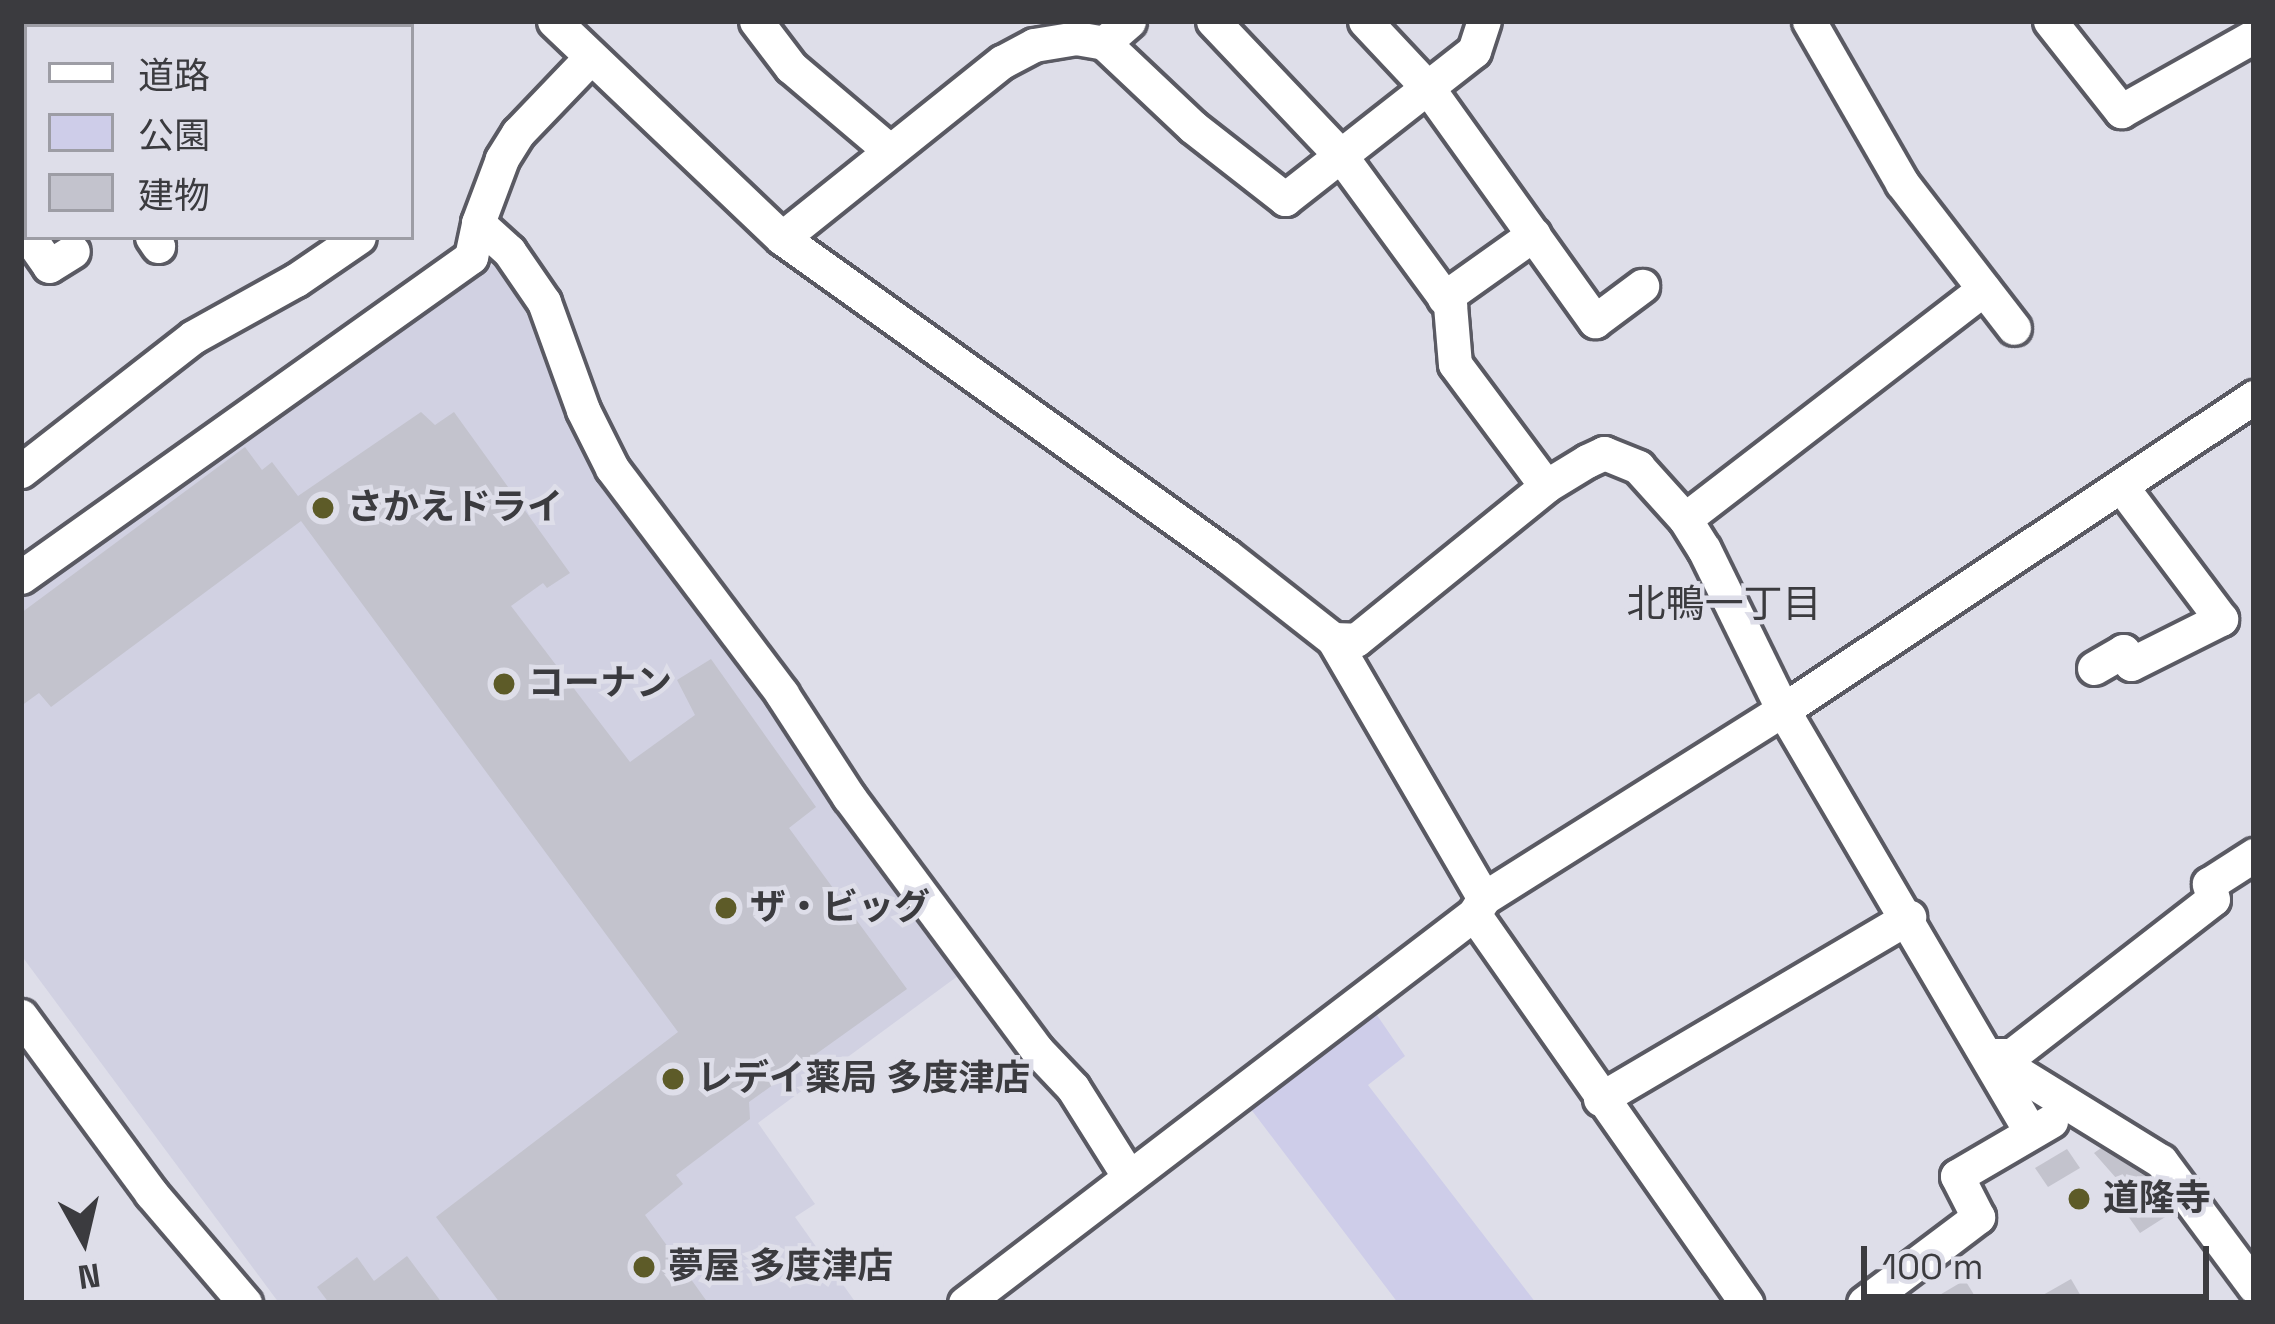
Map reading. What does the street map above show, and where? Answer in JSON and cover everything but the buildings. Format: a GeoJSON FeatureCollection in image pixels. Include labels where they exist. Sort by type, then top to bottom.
{"type":"FeatureCollection","features":[{"type":"Feature","properties":{"kind":"street"},"geometry":{"type":"LineString","coordinates":[[554,21],[782,238],[1227,556],[1333,639],[1479,906],[1600,1099],[1746,1303]]}},
{"type":"Feature","properties":{"kind":"street"},"geometry":{"type":"LineString","coordinates":[[756,21],[790,67],[889,150]]}},
{"type":"Feature","properties":{"kind":"street"},"geometry":{"type":"LineString","coordinates":[[1213,21],[1341,156],[1450,305],[1455,364],[1546,486]]}},
{"type":"Feature","properties":{"kind":"street"},"geometry":{"type":"LineString","coordinates":[[1366,21],[1427,88],[1595,321],[1642,286]]}},
{"type":"Feature","properties":{"kind":"street"},"geometry":{"type":"LineString","coordinates":[[782,238],[955,95],[1034,45],[1117,32],[1192,127],[1286,200],[1474,51],[1484,21]]}},
{"type":"Feature","properties":{"kind":"street"},"geometry":{"type":"LineString","coordinates":[[1809,21],[1902,183],[2014,328]]}},
{"type":"Feature","properties":{"kind":"street"},"geometry":{"type":"LineString","coordinates":[[2050,21],[2121,111],[2254,36]]}},
{"type":"Feature","properties":{"kind":"street"},"geometry":{"type":"LineString","coordinates":[[26,562],[471,257],[502,159],[518,133],[590,58]]}},
{"type":"Feature","properties":{"kind":"street"},"geometry":{"type":"LineString","coordinates":[[478,223],[509,251],[544,302],[583,410],[612,468],[782,694],[849,797],[1037,1050],[1073,1088],[1129,1177]]}},
{"type":"Feature","properties":{"kind":"street"},"geometry":{"type":"LineString","coordinates":[[1444,298],[1534,234]]}},
{"type":"Feature","properties":{"kind":"street"},"geometry":{"type":"LineString","coordinates":[[31,240],[49,266],[73,250]]}},
{"type":"Feature","properties":{"kind":"street"},"geometry":{"type":"LineString","coordinates":[[21,471],[193,337],[296,280],[355,240]]}},
{"type":"Feature","properties":{"kind":"street"},"geometry":{"type":"LineString","coordinates":[[1685,519],[1984,289]]}},
{"type":"Feature","properties":{"kind":"street"},"geometry":{"type":"LineString","coordinates":[[965,1303],[1479,906],[1784,710],[2254,397]]}},
{"type":"Feature","properties":{"kind":"street"},"geometry":{"type":"LineString","coordinates":[[1333,639],[1357,640],[1546,486],[1604,452],[1638,467],[1685,519],[1740,614],[1784,710],[1909,916],[2031,1132]]}},
{"type":"Feature","properties":{"kind":"street"},"geometry":{"type":"LineString","coordinates":[[2094,668],[2122,651],[2131,664],[2221,619],[2122,487]]}},
{"type":"Feature","properties":{"kind":"street"},"geometry":{"type":"LineString","coordinates":[[1990,1055],[2012,1054],[2213,899],[2209,884],[2254,855]]}},
{"type":"Feature","properties":{"kind":"street"},"geometry":{"type":"LineString","coordinates":[[1600,1099],[1909,916]]}},
{"type":"Feature","properties":{"kind":"street"},"geometry":{"type":"LineString","coordinates":[[21,1016],[151,1192],[245,1303]]}},
{"type":"Feature","properties":{"kind":"street"},"geometry":{"type":"LineString","coordinates":[[1990,1055],[2162,1161],[2254,1286]]}},
{"type":"Feature","properties":{"kind":"street"},"geometry":{"type":"LineString","coordinates":[[1864,1303],[1978,1217],[1957,1176],[2075,1107]]}},
{"type":"Feature","properties":{"kind":"shaded area"},"geometry":{"type":"Polygon","coordinates":[[[489,265],[500,266],[527,304],[562,388],[966,970],[758,1123],[815,1204],[795,1217],[856,1303],[279,1303],[21,955],[21,599],[230,442],[350,367],[489,265]]]}},
{"type":"Feature","properties":{"kind":"green space"},"geometry":{"type":"Polygon","coordinates":[[[1370,1005],[1405,1056],[1368,1085],[1536,1303],[1398,1303],[1244,1100],[1370,1005]]]}},
{"type":"Feature","properties":{"kind":"place","name":"さかえドライ"},"geometry":{"type":"Point","coordinates":[323,508]}},
{"type":"Feature","properties":{"kind":"place","name":"コーナン"},"geometry":{"type":"Point","coordinates":[504,684]}},
{"type":"Feature","properties":{"kind":"place","name":"ザ・ビッグ"},"geometry":{"type":"Point","coordinates":[726,908]}},
{"type":"Feature","properties":{"kind":"place","name":"レデイ薬局 多度津店"},"geometry":{"type":"Point","coordinates":[673,1079]}},
{"type":"Feature","properties":{"kind":"place","name":"道隆寺"},"geometry":{"type":"Point","coordinates":[2079,1199]}},
{"type":"Feature","properties":{"kind":"place","name":"夢屋 多度津店"},"geometry":{"type":"Point","coordinates":[644,1267]}},
{"type":"Feature","properties":{"kind":"district","name":"北鴨一丁目"},"geometry":{"type":"Point","coordinates":[1724,604]}}]}
